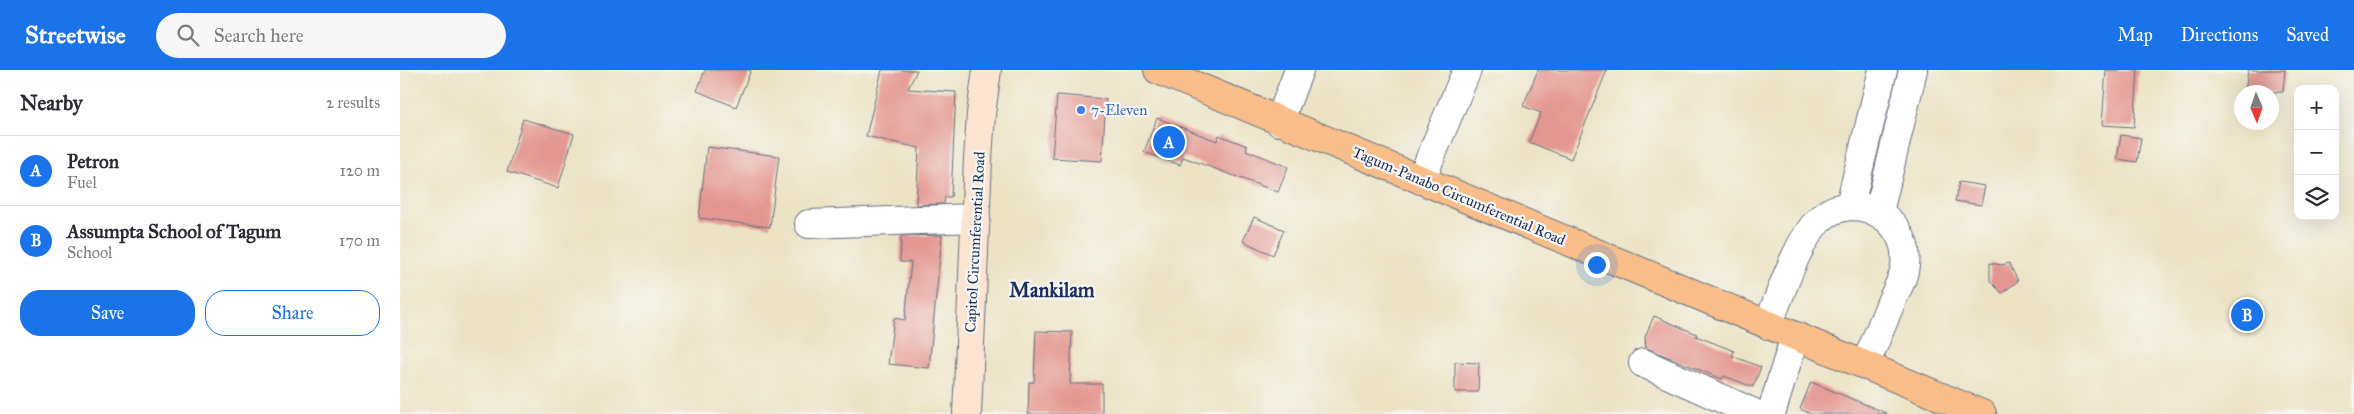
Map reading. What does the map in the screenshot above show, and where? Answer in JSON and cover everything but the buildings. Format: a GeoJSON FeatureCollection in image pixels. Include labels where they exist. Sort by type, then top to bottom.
{"type":"FeatureCollection","features":[{"type":"Feature","properties":{"kind":"highway","name":"Tagum-Panabo Circumferential Road"},"geometry":{"type":"LineString","coordinates":[[1158,70],[1982,414]]}},
{"type":"Feature","properties":{"kind":"main road","name":"Capitol Circumferential Road"},"geometry":{"type":"LineString","coordinates":[[967,414],[981,114],[987,70]]}},
{"type":"Feature","properties":{"kind":"street"},"geometry":{"type":"LineString","coordinates":[[1279,122],[1299,70]]}},
{"type":"Feature","properties":{"kind":"street"},"geometry":{"type":"LineString","coordinates":[[1421,180],[1467,70]]}},
{"type":"Feature","properties":{"kind":"street"},"geometry":{"type":"LineString","coordinates":[[1850,205],[1883,70]]}},
{"type":"Feature","properties":{"kind":"street"},"geometry":{"type":"LineString","coordinates":[[1879,212],[1913,70]]}},
{"type":"Feature","properties":{"kind":"street"},"geometry":{"type":"LineString","coordinates":[[1862,157],[1891,165]]}},
{"type":"Feature","properties":{"kind":"street"},"geometry":{"type":"LineString","coordinates":[[1768,325],[1810,229],[1829,212],[1850,205],[1879,212],[1890,221],[1898,232],[1902,241],[1905,261],[1902,276],[1865,365]]}},
{"type":"Feature","properties":{"kind":"street"},"geometry":{"type":"LineString","coordinates":[[809,224],[976,218]]}},
{"type":"Feature","properties":{"kind":"street"},"geometry":{"type":"LineString","coordinates":[[1771,414],[1795,336]]}},
{"type":"Feature","properties":{"kind":"street"},"geometry":{"type":"LineString","coordinates":[[1643,363],[1756,414]]}},
{"type":"Feature","properties":{"kind":"place","name":"7-Eleven"},"geometry":{"type":"Point","coordinates":[1081,110]}},
{"type":"Feature","properties":{"kind":"place","name":"Petron"},"geometry":{"type":"Point","coordinates":[1169,142]}},
{"type":"Feature","properties":{"kind":"place","name":"Assumpta School of Tagum"},"geometry":{"type":"Point","coordinates":[2247,315]}},
{"type":"Feature","properties":{"kind":"district","name":"Mankilam"},"geometry":{"type":"Point","coordinates":[1052,290]}}]}
